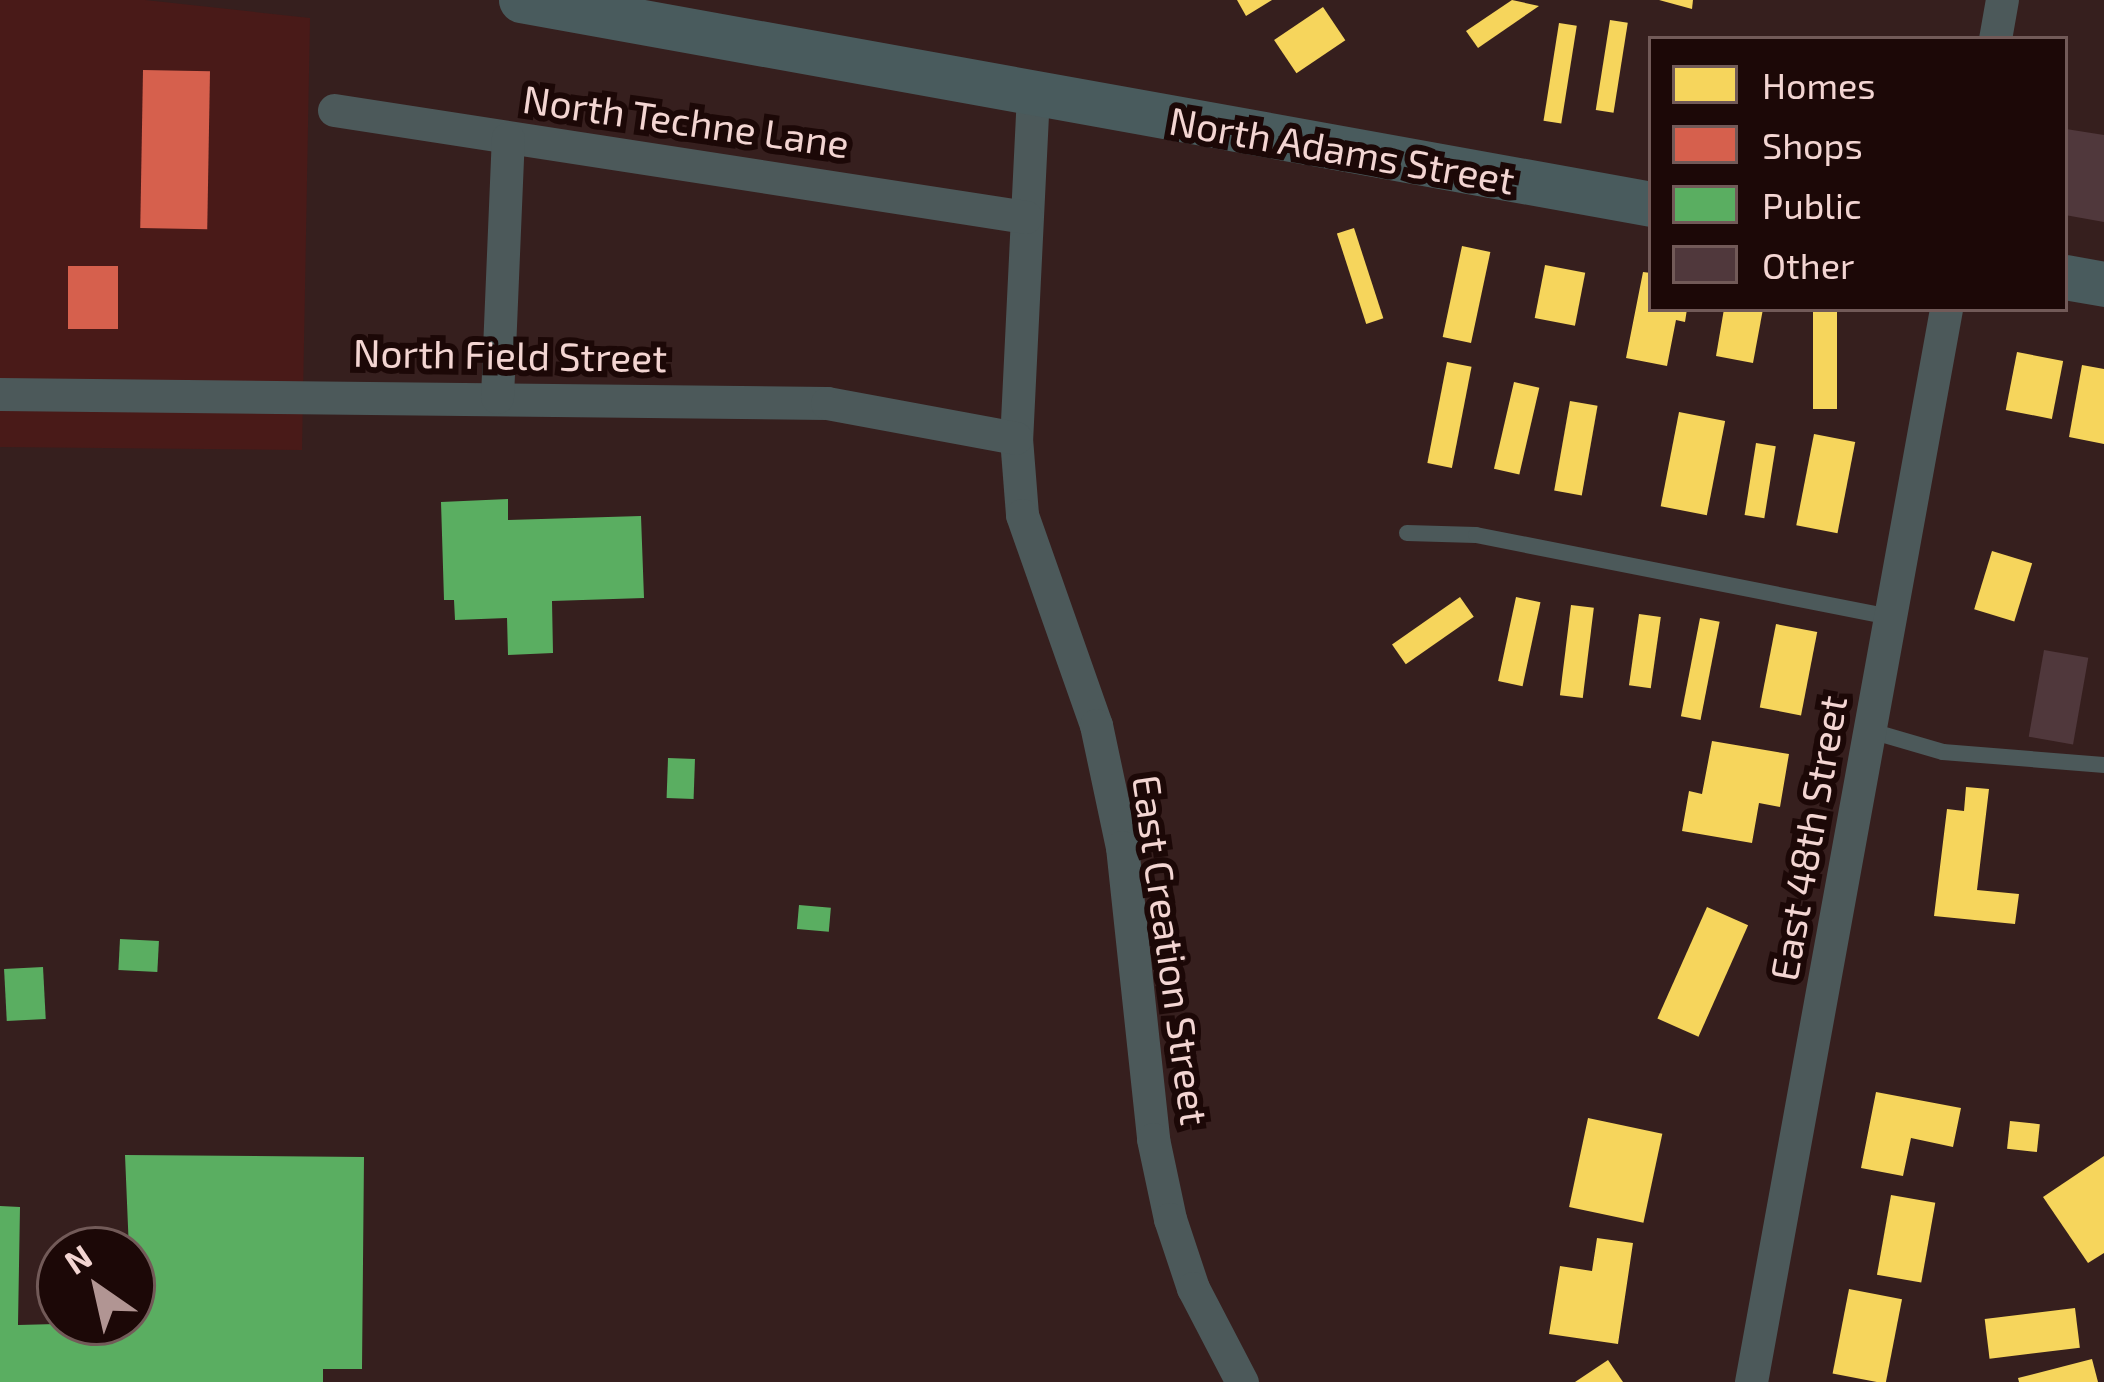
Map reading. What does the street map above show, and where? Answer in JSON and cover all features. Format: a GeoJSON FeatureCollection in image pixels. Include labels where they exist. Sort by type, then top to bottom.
{"type":"FeatureCollection","features":[{"type":"Feature","properties":{"kind":"street","name":"North Adams Street"},"geometry":{"type":"LineString","coordinates":[[521,0],[1648,203]]}},
{"type":"Feature","properties":{"kind":"street"},"geometry":{"type":"LineString","coordinates":[[1996,36],[2002,0]]}},
{"type":"Feature","properties":{"kind":"street","name":"East Creation Street"},"geometry":{"type":"LineString","coordinates":[[1033,94],[1016,439],[1022,515],[1096,725],[1122,847],[1169,1220],[1242,1382]]}},
{"type":"Feature","properties":{"kind":"street","name":"North Techne Lane"},"geometry":{"type":"LineString","coordinates":[[334,110],[1026,217]]}},
{"type":"Feature","properties":{"kind":"street"},"geometry":{"type":"LineString","coordinates":[[497,397],[508,138]]}},
{"type":"Feature","properties":{"kind":"street"},"geometry":{"type":"LineString","coordinates":[[2068,278],[2104,284]]}},
{"type":"Feature","properties":{"kind":"street","name":"East 48th Street"},"geometry":{"type":"LineString","coordinates":[[1751,1382],[1945,312]]}},
{"type":"Feature","properties":{"kind":"street","name":"North Field Street"},"geometry":{"type":"LineString","coordinates":[[0,394],[827,403],[1016,439]]}},
{"type":"Feature","properties":{"kind":"lane"},"geometry":{"type":"LineString","coordinates":[[1408,533],[1476,536],[1892,617]]}},
{"type":"Feature","properties":{"kind":"lane"},"geometry":{"type":"LineString","coordinates":[[1871,731],[1943,752],[2104,764]]}},
{"type":"Feature","properties":{"kind":"shaded area"},"geometry":{"type":"Polygon","coordinates":[[[0,0],[145,0],[310,18],[302,450],[0,447],[0,0]]]}},
{"type":"Feature","properties":{"kind":"building: Homes"},"geometry":{"type":"Polygon","coordinates":[[[1237,0],[1272,0],[1246,16],[1237,0]]]}},
{"type":"Feature","properties":{"kind":"building: Homes"},"geometry":{"type":"Polygon","coordinates":[[[1512,0],[1539,6],[1478,48],[1466,31],[1512,0]]]}},
{"type":"Feature","properties":{"kind":"building: Homes"},"geometry":{"type":"Polygon","coordinates":[[[1659,0],[1693,0],[1692,9],[1659,0]]]}},
{"type":"Feature","properties":{"kind":"building: Homes"},"geometry":{"type":"Polygon","coordinates":[[[1323,7],[1345,40],[1296,73],[1274,40],[1323,7]]]}},
{"type":"Feature","properties":{"kind":"building: Homes"},"geometry":{"type":"Polygon","coordinates":[[[1610,20],[1628,23],[1614,113],[1596,110],[1610,20]]]}},
{"type":"Feature","properties":{"kind":"building: Homes"},"geometry":{"type":"Polygon","coordinates":[[[1559,23],[1577,26],[1561,124],[1544,121],[1559,23]]]}},
{"type":"Feature","properties":{"kind":"building: Homes"},"geometry":{"type":"Polygon","coordinates":[[[1354,228],[1383,318],[1366,324],[1337,234],[1354,228]]]}},
{"type":"Feature","properties":{"kind":"building: Homes"},"geometry":{"type":"Polygon","coordinates":[[[1462,246],[1490,252],[1471,343],[1443,337],[1462,246]]]}},
{"type":"Feature","properties":{"kind":"building: Homes"},"geometry":{"type":"Polygon","coordinates":[[[1545,265],[1585,273],[1575,326],[1535,318],[1545,265]]]}},
{"type":"Feature","properties":{"kind":"building: Homes"},"geometry":{"type":"Polygon","coordinates":[[[1643,272],[1648,273],[1648,312],[1687,312],[1685,322],[1676,320],[1667,366],[1626,358],[1643,272]]]}},
{"type":"Feature","properties":{"kind":"building: Homes"},"geometry":{"type":"Polygon","coordinates":[[[1723,312],[1762,312],[1753,363],[1716,356],[1723,312]]]}},
{"type":"Feature","properties":{"kind":"building: Homes"},"geometry":{"type":"Polygon","coordinates":[[[1813,312],[1837,312],[1837,409],[1813,409],[1813,312]]]}},
{"type":"Feature","properties":{"kind":"building: Homes"},"geometry":{"type":"Polygon","coordinates":[[[2017,352],[2063,361],[2052,419],[2006,410],[2017,352]]]}},
{"type":"Feature","properties":{"kind":"building: Homes"},"geometry":{"type":"Polygon","coordinates":[[[1447,362],[1472,367],[1452,468],[1427,463],[1447,362]]]}},
{"type":"Feature","properties":{"kind":"building: Homes"},"geometry":{"type":"Polygon","coordinates":[[[2082,365],[2104,369],[2104,444],[2069,437],[2082,365]]]}},
{"type":"Feature","properties":{"kind":"building: Homes"},"geometry":{"type":"Polygon","coordinates":[[[1514,382],[1539,388],[1519,475],[1494,469],[1514,382]]]}},
{"type":"Feature","properties":{"kind":"building: Homes"},"geometry":{"type":"Polygon","coordinates":[[[1570,401],[1598,406],[1582,495],[1554,491],[1570,401]]]}},
{"type":"Feature","properties":{"kind":"building: Homes"},"geometry":{"type":"Polygon","coordinates":[[[1679,412],[1725,421],[1707,515],[1661,506],[1679,412]]]}},
{"type":"Feature","properties":{"kind":"building: Homes"},"geometry":{"type":"Polygon","coordinates":[[[1814,434],[1855,442],[1837,533],[1796,525],[1814,434]]]}},
{"type":"Feature","properties":{"kind":"building: Homes"},"geometry":{"type":"Polygon","coordinates":[[[1756,443],[1776,446],[1764,518],[1745,515],[1756,443]]]}},
{"type":"Feature","properties":{"kind":"building: Homes"},"geometry":{"type":"Polygon","coordinates":[[[1992,551],[2032,563],[2014,622],[1974,609],[1992,551]]]}},
{"type":"Feature","properties":{"kind":"building: Homes"},"geometry":{"type":"Polygon","coordinates":[[[1460,597],[1474,617],[1406,664],[1392,645],[1460,597]]]}},
{"type":"Feature","properties":{"kind":"building: Homes"},"geometry":{"type":"Polygon","coordinates":[[[1516,597],[1540,602],[1523,686],[1498,681],[1516,597]]]}},
{"type":"Feature","properties":{"kind":"building: Homes"},"geometry":{"type":"Polygon","coordinates":[[[1571,605],[1594,608],[1583,698],[1560,695],[1571,605]]]}},
{"type":"Feature","properties":{"kind":"building: Homes"},"geometry":{"type":"Polygon","coordinates":[[[1639,614],[1661,617],[1651,688],[1629,685],[1639,614]]]}},
{"type":"Feature","properties":{"kind":"building: Homes"},"geometry":{"type":"Polygon","coordinates":[[[1700,618],[1720,622],[1701,720],[1681,716],[1700,618]]]}},
{"type":"Feature","properties":{"kind":"building: Homes"},"geometry":{"type":"Polygon","coordinates":[[[1776,624],[1817,632],[1801,715],[1760,707],[1776,624]]]}},
{"type":"Feature","properties":{"kind":"building: Homes"},"geometry":{"type":"Polygon","coordinates":[[[1712,741],[1789,754],[1780,807],[1759,803],[1752,843],[1682,831],[1689,791],[1702,794],[1712,741]]]}},
{"type":"Feature","properties":{"kind":"building: Homes"},"geometry":{"type":"Polygon","coordinates":[[[1966,787],[1989,789],[1977,890],[2019,894],[2015,924],[1934,916],[1947,809],[1964,811],[1966,787]]]}},
{"type":"Feature","properties":{"kind":"building: Homes"},"geometry":{"type":"Polygon","coordinates":[[[1707,907],[1748,925],[1698,1037],[1657,1018],[1707,907]]]}},
{"type":"Feature","properties":{"kind":"building: Homes"},"geometry":{"type":"Polygon","coordinates":[[[1876,1092],[1961,1108],[1953,1147],[1911,1138],[1903,1176],[1861,1168],[1876,1092]]]}},
{"type":"Feature","properties":{"kind":"building: Homes"},"geometry":{"type":"Polygon","coordinates":[[[1588,1118],[1662,1134],[1643,1223],[1569,1207],[1588,1118]]]}},
{"type":"Feature","properties":{"kind":"building: Homes"},"geometry":{"type":"Polygon","coordinates":[[[2010,1121],[2040,1124],[2037,1152],[2007,1149],[2010,1121]]]}},
{"type":"Feature","properties":{"kind":"building: Homes"},"geometry":{"type":"Polygon","coordinates":[[[2104,1156],[2104,1253],[2088,1263],[2043,1197],[2104,1156]]]}},
{"type":"Feature","properties":{"kind":"building: Homes"},"geometry":{"type":"Polygon","coordinates":[[[1891,1195],[1935,1203],[1921,1283],[1877,1275],[1891,1195]]]}},
{"type":"Feature","properties":{"kind":"building: Homes"},"geometry":{"type":"Polygon","coordinates":[[[1597,1238],[1633,1243],[1618,1344],[1549,1334],[1560,1266],[1592,1271],[1597,1238]]]}},
{"type":"Feature","properties":{"kind":"building: Homes"},"geometry":{"type":"Polygon","coordinates":[[[1849,1289],[1902,1299],[1886,1382],[1833,1373],[1849,1289]]]}},
{"type":"Feature","properties":{"kind":"building: Homes"},"geometry":{"type":"Polygon","coordinates":[[[2075,1308],[2080,1348],[1990,1359],[1985,1319],[2075,1308]]]}},
{"type":"Feature","properties":{"kind":"building: Homes"},"geometry":{"type":"Polygon","coordinates":[[[2092,1359],[2098,1382],[2019,1382],[2018,1378],[2092,1359]]]}},
{"type":"Feature","properties":{"kind":"building: Homes"},"geometry":{"type":"Polygon","coordinates":[[[1608,1360],[1623,1382],[1575,1382],[1608,1360]]]}},
{"type":"Feature","properties":{"kind":"building: Shops"},"geometry":{"type":"Polygon","coordinates":[[[143,70],[210,71],[207,229],[140,228],[143,70]]]}},
{"type":"Feature","properties":{"kind":"building: Shops"},"geometry":{"type":"Polygon","coordinates":[[[68,266],[118,266],[118,329],[68,329],[68,266]]]}},
{"type":"Feature","properties":{"kind":"building: Public"},"geometry":{"type":"Polygon","coordinates":[[[508,499],[508,520],[641,516],[644,598],[552,601],[553,653],[508,655],[507,618],[455,620],[454,600],[444,600],[441,502],[508,499]]]}},
{"type":"Feature","properties":{"kind":"building: Public"},"geometry":{"type":"Polygon","coordinates":[[[668,758],[695,759],[694,799],[667,798],[668,758]]]}},
{"type":"Feature","properties":{"kind":"building: Public"},"geometry":{"type":"Polygon","coordinates":[[[799,905],[831,908],[829,932],[797,929],[799,905]]]}},
{"type":"Feature","properties":{"kind":"building: Public"},"geometry":{"type":"Polygon","coordinates":[[[120,939],[159,941],[157,972],[118,970],[120,939]]]}},
{"type":"Feature","properties":{"kind":"building: Public"},"geometry":{"type":"Polygon","coordinates":[[[43,967],[46,1019],[7,1021],[4,969],[43,967]]]}},
{"type":"Feature","properties":{"kind":"building: Public"},"geometry":{"type":"Polygon","coordinates":[[[125,1155],[364,1157],[362,1369],[323,1369],[323,1382],[0,1382],[0,1206],[20,1207],[18,1325],[36,1325],[36,1346],[156,1346],[156,1226],[128,1226],[125,1155]]]}},
{"type":"Feature","properties":{"kind":"building: Other"},"geometry":{"type":"Polygon","coordinates":[[[2068,129],[2104,135],[2104,222],[2068,216],[2068,129]]]}},
{"type":"Feature","properties":{"kind":"building: Other"},"geometry":{"type":"Polygon","coordinates":[[[2044,650],[2088,658],[2073,744],[2029,737],[2044,650]]]}}]}
